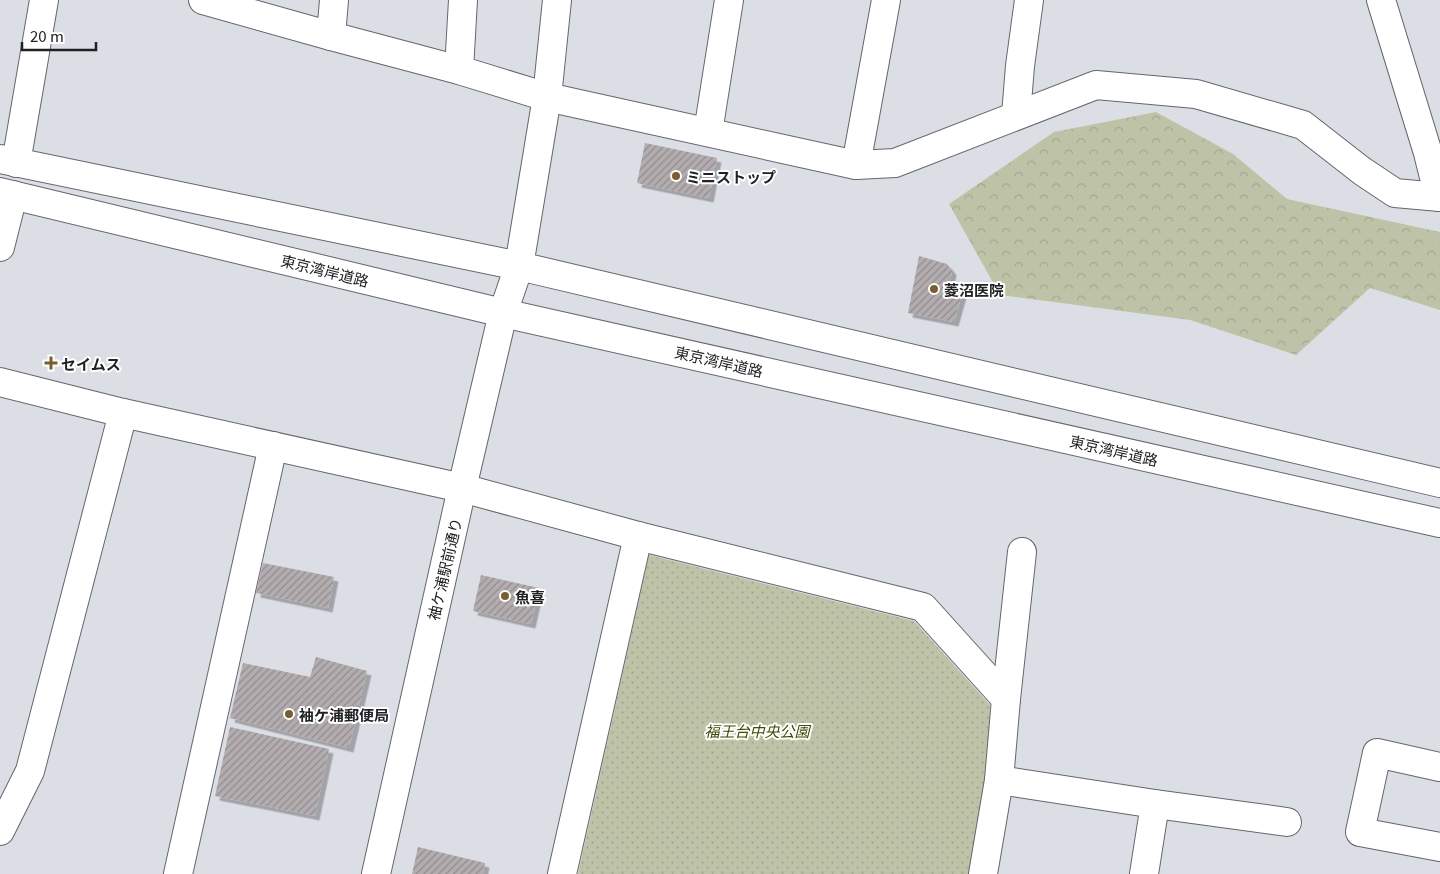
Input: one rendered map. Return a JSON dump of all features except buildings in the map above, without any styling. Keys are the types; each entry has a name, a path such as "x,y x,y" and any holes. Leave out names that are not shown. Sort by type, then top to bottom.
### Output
{"main road":[{"path":"44,0 8,161 519,266 1440,483"},
{"path":"203,0 460,70 548,97 856,165 895,163 1096,85 1196,94 1303,125 1362,171 1395,193 1439,197 1428,153 1382,0"},
{"path":"331,36 334,0"},
{"path":"460,70 463,0"},
{"name":"袖ケ浦駅前通り","path":"376,874 503,313 519,266 548,97 557,0"},
{"path":"708,132 729,0"},
{"path":"856,165 886,0"},
{"path":"1016,115 1020,66 1029,0"},
{"path":"0,247 6,193"},
{"name":"東京湾岸道路","path":"6,193 503,313 1440,524"},
{"path":"0,382 123,413 462,488 638,536 923,607 1006,699"},
{"path":"0,831 30,771 123,413"},
{"path":"178,874 272,446"},
{"path":"562,874 638,536"},
{"path":"983,874 999,780 1022,552"},
{"path":"1440,767 1377,753 1360,832 1440,847"},
{"path":"999,780 1287,822"},
{"path":"1144,874 1155,804"}],"green space":[{"path":"1156,112 1233,154 1287,199 1440,232 1440,310 1370,288 1296,355 1190,320 1000,295 949,204 1054,132"},
{"name":"福王台中央公園","path":"649,555 914,621 990,705 987,798 975,874 578,874"}],"place":[{"name":"ミニストップ","path":"676,176"},
{"name":"菱沼医院","path":"934,289"},
{"name":"セイムス","path":"51,363"},
{"name":"魚喜","path":"505,596"},
{"name":"袖ケ浦郵便局","path":"289,714"}]}
